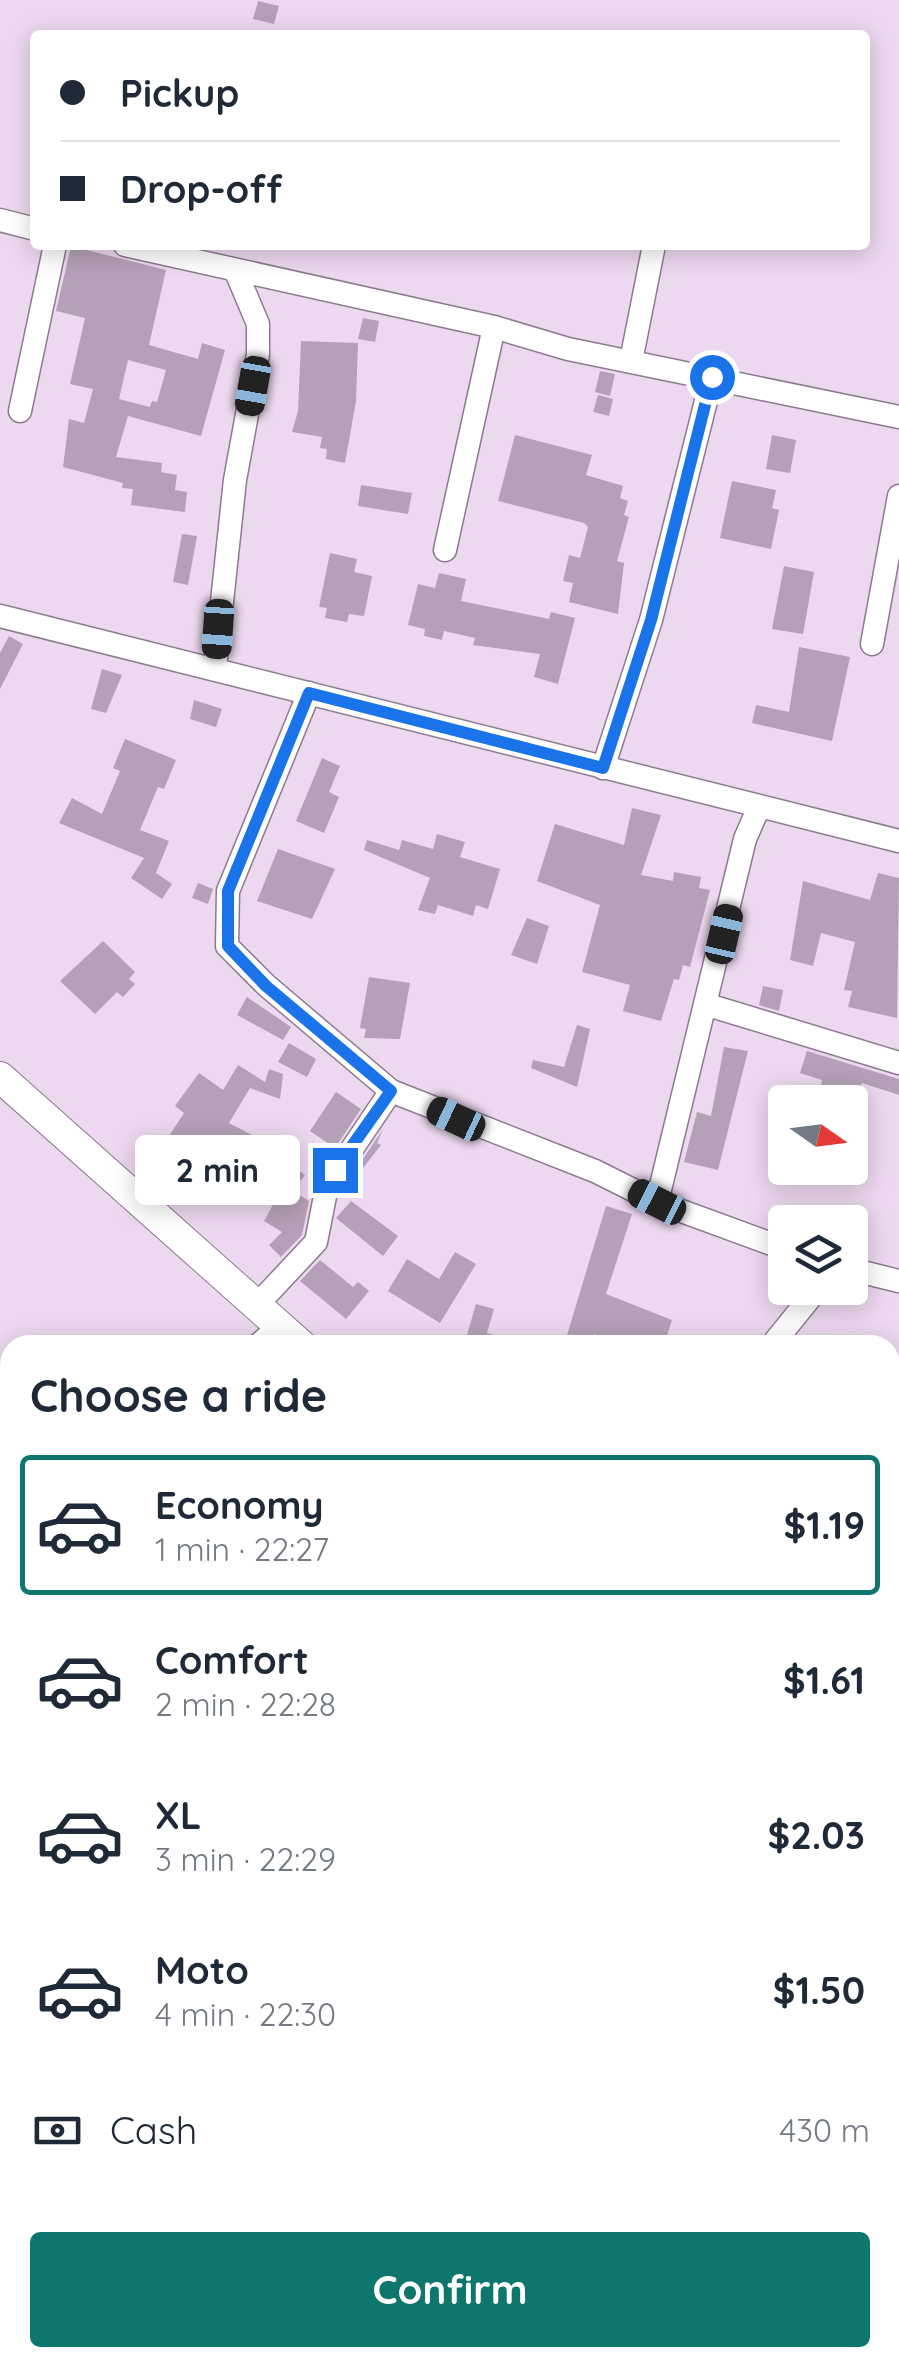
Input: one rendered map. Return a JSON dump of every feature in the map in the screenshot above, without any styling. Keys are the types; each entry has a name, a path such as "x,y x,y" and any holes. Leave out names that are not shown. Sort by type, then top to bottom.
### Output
{"street":[{"path":"0,220 30,228"},
{"path":"20,411 53,250"},
{"path":"145,250 631,361 899,417"},
{"path":"631,361 653,250"},
{"path":"215,667 230,517 258,354 258,324 236,272"},
{"path":"445,550 494,327"},
{"path":"603,768 651,620 712,377"},
{"path":"872,644 899,496"},
{"path":"0,616 899,841"},
{"path":"309,693 228,891 228,946 266,986 391,1091 595,1171 657,1202 768,1243"},
{"path":"657,1202 708,1005 745,839 759,807"},
{"path":"708,1005 899,1063"},
{"path":"0,1077 257,1305 277,1335"},
{"path":"257,1305 316,1242 335,1170 391,1091"},
{"path":"868,1274 899,1282"},
{"path":"780,1335 804,1305"}],"building":[{"path":"258,1 279,6 274,24 253,19"},
{"path":"70,250 87,250 166,270 149,345 198,359 202,343 225,350 201,436 128,416 116,457 162,463 161,472 177,475 175,490 187,492 185,512 131,505 133,489 122,488 123,483 63,467 69,419 84,423 93,389 70,384 85,318 56,311","holes":["128,360 166,370 157,402 152,401 150,407 119,399"]},
{"path":"363,318 379,321 375,342 358,339"},
{"path":"301,341 358,343 356,401 345,463 326,459 327,449 320,448 322,437 292,432 298,411"},
{"path":"600,371 615,374 610,396 595,392"},
{"path":"598,395 613,399 609,416 593,412"},
{"path":"515,435 592,455 586,475 623,486 620,498 628,501 624,515 629,517 617,561 624,563 618,614 569,602 573,583 563,581 569,555 580,558 588,527 584,523 498,501"},
{"path":"772,435 796,440 790,473 766,469"},
{"path":"732,481 776,490 772,508 779,510 771,549 720,538"},
{"path":"361,485 412,493 408,514 358,506"},
{"path":"182,534 197,536 188,585 173,582"},
{"path":"330,553 357,559 354,572 372,576 364,616 349,614 347,622 325,618 327,608 319,607"},
{"path":"784,566 814,572 803,634 772,629"},
{"path":"439,573 466,579 461,601 549,619 551,612 575,618 558,684 534,677 540,654 473,645 475,638 444,631 442,640 424,636 425,629 408,625 418,584 435,588"},
{"path":"9,636 23,644 0,689 0,653"},
{"path":"799,647 850,657 832,741 752,723 756,705 789,712"},
{"path":"102,669 122,675 106,713 91,709"},
{"path":"194,700 222,709 216,727 190,719"},
{"path":"125,739 176,760 164,789 158,787 140,830 169,841 156,873 172,884 162,899 131,878 144,858 59,823 72,798 102,814 120,771 113,768"},
{"path":"322,758 340,766 329,792 339,797 324,833 296,821"},
{"path":"632,808 661,815 641,875 673,881 674,872 701,877 699,888 710,890 690,967 683,965 679,980 674,979 661,1021 623,1011 630,985 582,972 600,905 537,881 555,824 624,845"},
{"path":"437,834 465,842 460,857 500,869 488,909 476,905 473,916 438,905 435,914 418,910 430,878 364,850 367,840 399,850 402,840 433,849"},
{"path":"278,849 335,869 312,919 257,901"},
{"path":"878,873 899,878 897,1018 848,1007 852,991 844,990 855,942 821,933 813,966 790,960 803,881 870,900"},
{"path":"198,883 213,889 208,904 192,898"},
{"path":"527,918 549,926 537,964 511,955"},
{"path":"103,941 135,972 129,979 135,984 123,997 117,992 95,1014 60,981"},
{"path":"369,977 410,983 400,1039 364,1038 366,1029 360,1028"},
{"path":"763,986 783,990 779,1011 759,1005"},
{"path":"247,997 291,1027 283,1040 237,1015"},
{"path":"577,1025 590,1029 577,1087 531,1068 533,1060 564,1067"},
{"path":"289,1043 316,1059 307,1077 278,1062"},
{"path":"724,1047 748,1051 718,1170 684,1162 697,1112 711,1116"},
{"path":"807,1051 899,1079 899,1095 862,1083 821,1085 822,1080 800,1073"},
{"path":"238,1065 265,1082 269,1069 283,1074 280,1099 250,1088 229,1123 254,1136 234,1179 209,1165 207,1169 165,1142 184,1113 175,1106 199,1073 223,1090"},
{"path":"336,1092 361,1109 335,1148 310,1131"},
{"path":"383,1129 377,1143 381,1145 363,1168 359,1165"},
{"path":"279,1155 305,1175 293,1191 309,1201 302,1235 281,1257 269,1245 282,1232 264,1221 275,1201 254,1190"},
{"path":"351,1201 398,1236 383,1256 336,1218"},
{"path":"606,1206 632,1214 606,1294 672,1320 667,1335 567,1335"},
{"path":"455,1252 476,1264 440,1323 388,1291 407,1259 439,1279"},
{"path":"320,1260 353,1287 358,1282 369,1291 346,1319 300,1281"},
{"path":"476,1304 494,1309 487,1333 494,1335 467,1335"}],"route":[{"path":"335,1170 391,1091 266,986 228,946 228,891 309,693 603,768 651,620 678,500 712,377"}]}
